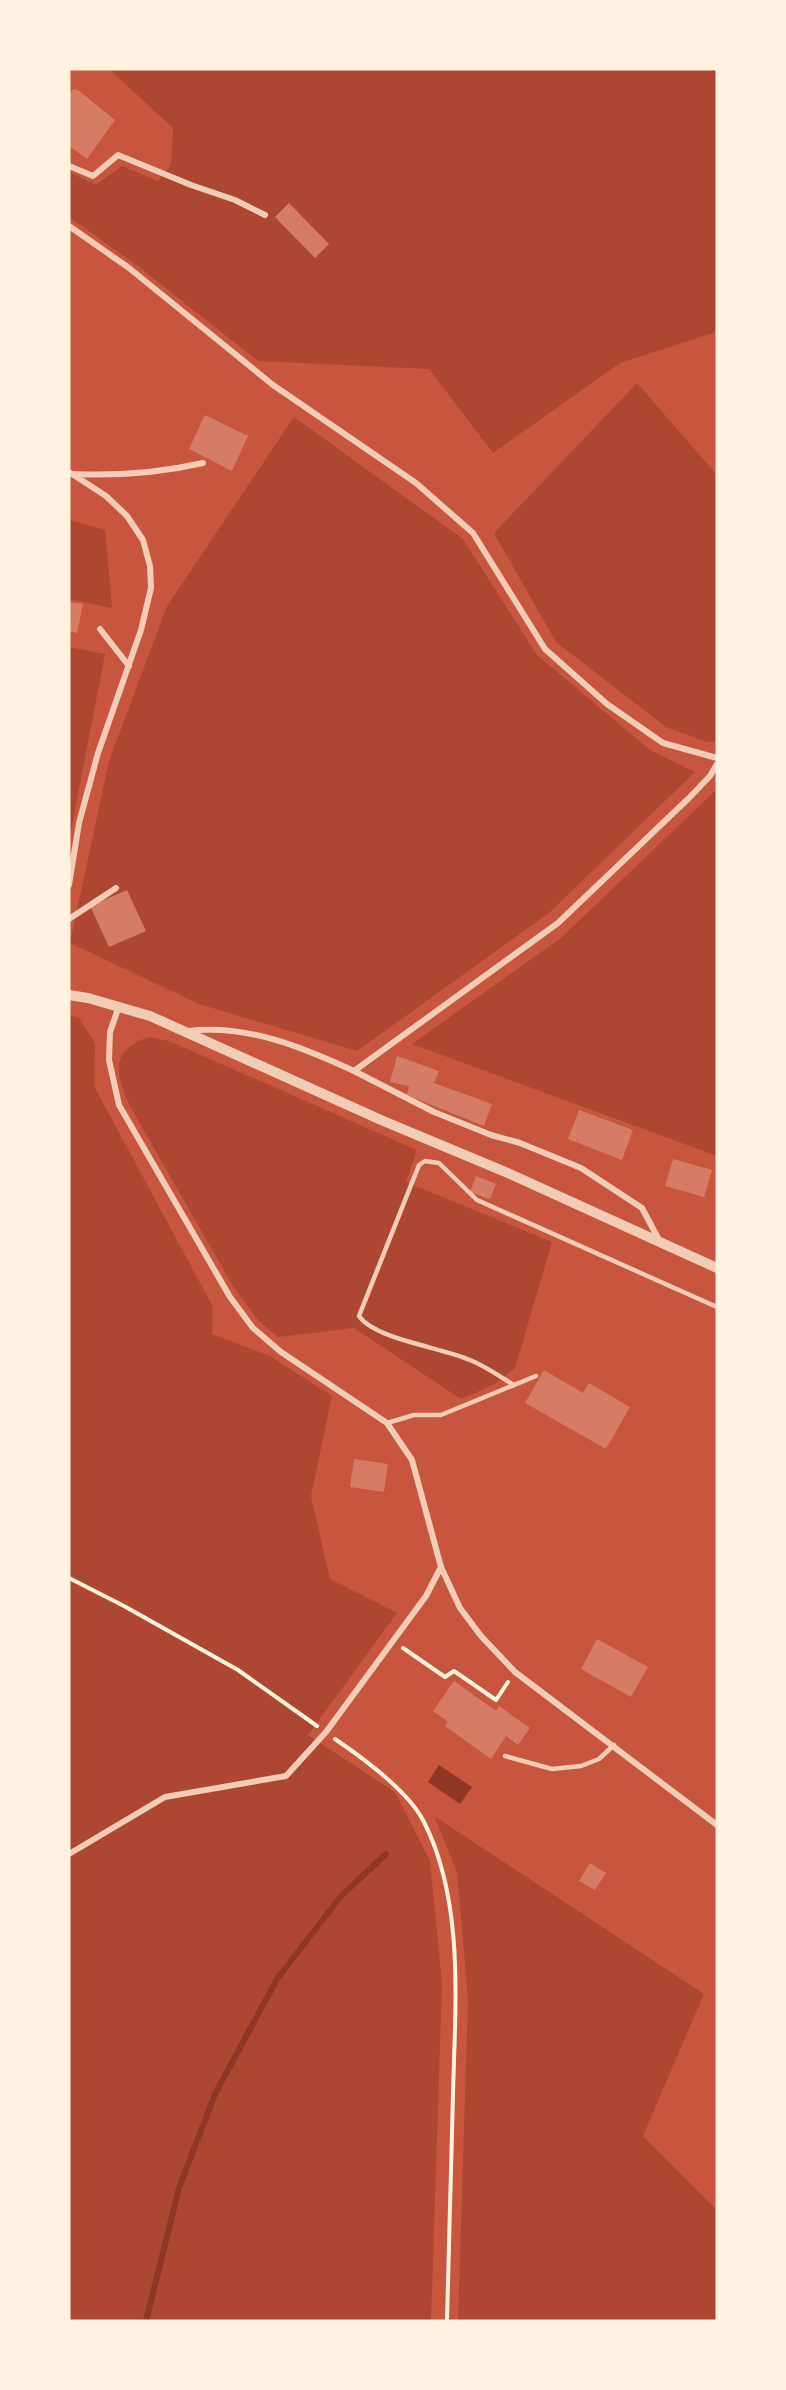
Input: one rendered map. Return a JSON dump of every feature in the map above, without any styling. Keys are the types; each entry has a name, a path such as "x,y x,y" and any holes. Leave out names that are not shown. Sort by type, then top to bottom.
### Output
{"street":[{"path":"69,166 93,176 118,155 235,200 266,215"},
{"path":"69,226 129,268 273,385 416,483 473,533 545,649 607,704 663,742 717,758"},
{"path":"71,473 109,475 159,471 203,463"},
{"path":"69,885 79,823 92,784 98,753 141,630 151,588 150,566 143,540 127,516 106,496 71,473"},
{"path":"100,629 129,666"},
{"path":"354,1071 558,923 689,798 710,776 717,764"},
{"path":"69,919 116,888"},
{"path":"69,995 119,1006 150,1016 717,1268"},
{"path":"119,1006 110,1032 109,1060 119,1105 230,1297 253,1328 281,1353 387,1422 412,1460 441,1567 460,1608 481,1636 515,1672 717,1825"},
{"path":"185,1032 222,1029 251,1033 314,1053 434,1112 581,1168 642,1208 660,1243"},
{"path":"69,1854 165,1797 286,1776 326,1732 426,1596 441,1567"}],"lane":[{"path":"514,1385 470,1360 384,1332 364,1323 359,1316 419,1166 425,1161 439,1163 477,1200 717,1307"},
{"path":"387,1422 414,1415 441,1415 536,1376"},
{"path":"505,1756 552,1769 581,1766 599,1759 614,1745"}],"path":[{"path":"69,1578 238,1670 370,1763 400,1792 423,1819 440,1857 456,1951 447,2321"},
{"path":"393,1641 445,1677 454,1671 496,1700 515,1672"}],"shaded area":[{"path":"109,69 717,69 717,326 713,333 620,363 493,453 429,369 258,361 139,267 69,217 69,172 96,185 122,166 158,181 171,165 173,128"},
{"path":"637,383 717,475 717,742 707,742 666,727 556,642 494,533"},
{"path":"294,417 463,539 537,655 650,750 695,772 549,913 357,1051 199,1004 70,943 109,761 167,606"},
{"path":"69,520 105,530 112,608 69,599"},
{"path":"69,647 105,654 69,841"},
{"path":"717,789 717,1156 412,1044 561,938"},
{"path":"69,1015 79,1018 95,1043 94,1086 213,1307 212,1334 270,1356 332,1396 311,1496 330,1579 397,1613 308,1735 395,1792 430,1861 442,1984 431,2321 69,2321"},
{"path":"149,1037 169,1041 417,1150 406,1182 552,1242 515,1368 495,1384 461,1399 354,1328 278,1337 258,1320 233,1286 130,1106 121,1084 119,1065 121,1057 127,1049"},
{"path":"439,1765 472,1787 460,1804 428,1782"},
{"path":"434,1816 704,1994 643,2136 717,2210 717,2321 458,2321 468,1999 457,1872"}],"building":[{"path":"73,89 78,90 115,120 87,159 69,146 69,95"},
{"path":"289,203 329,244 315,258 275,217"},
{"path":"205,415 248,436 232,471 189,449"},
{"path":"69,602 83,604 77,633 69,631"},
{"path":"127,890 146,931 109,947 90,906"},
{"path":"397,1056 439,1071 434,1083 492,1104 484,1126 407,1095 409,1086 390,1082"},
{"path":"579,1110 633,1130 622,1160 568,1139"},
{"path":"673,1159 712,1170 704,1197 665,1186"},
{"path":"476,1176 496,1184 490,1199 470,1192"},
{"path":"544,1370 583,1393 589,1383 630,1407 606,1449 525,1403"},
{"path":"354,1459 388,1464 384,1492 350,1487"},
{"path":"597,1639 648,1667 631,1697 581,1669"},
{"path":"454,1681 496,1711 499,1706 530,1728 518,1745 506,1736 491,1759 445,1726 448,1722 433,1711"},
{"path":"590,1863 606,1873 595,1890 579,1881"}],"waterway":[{"path":"146,2321 179,2188 215,2094 277,1979 341,1896 386,1854"}]}
